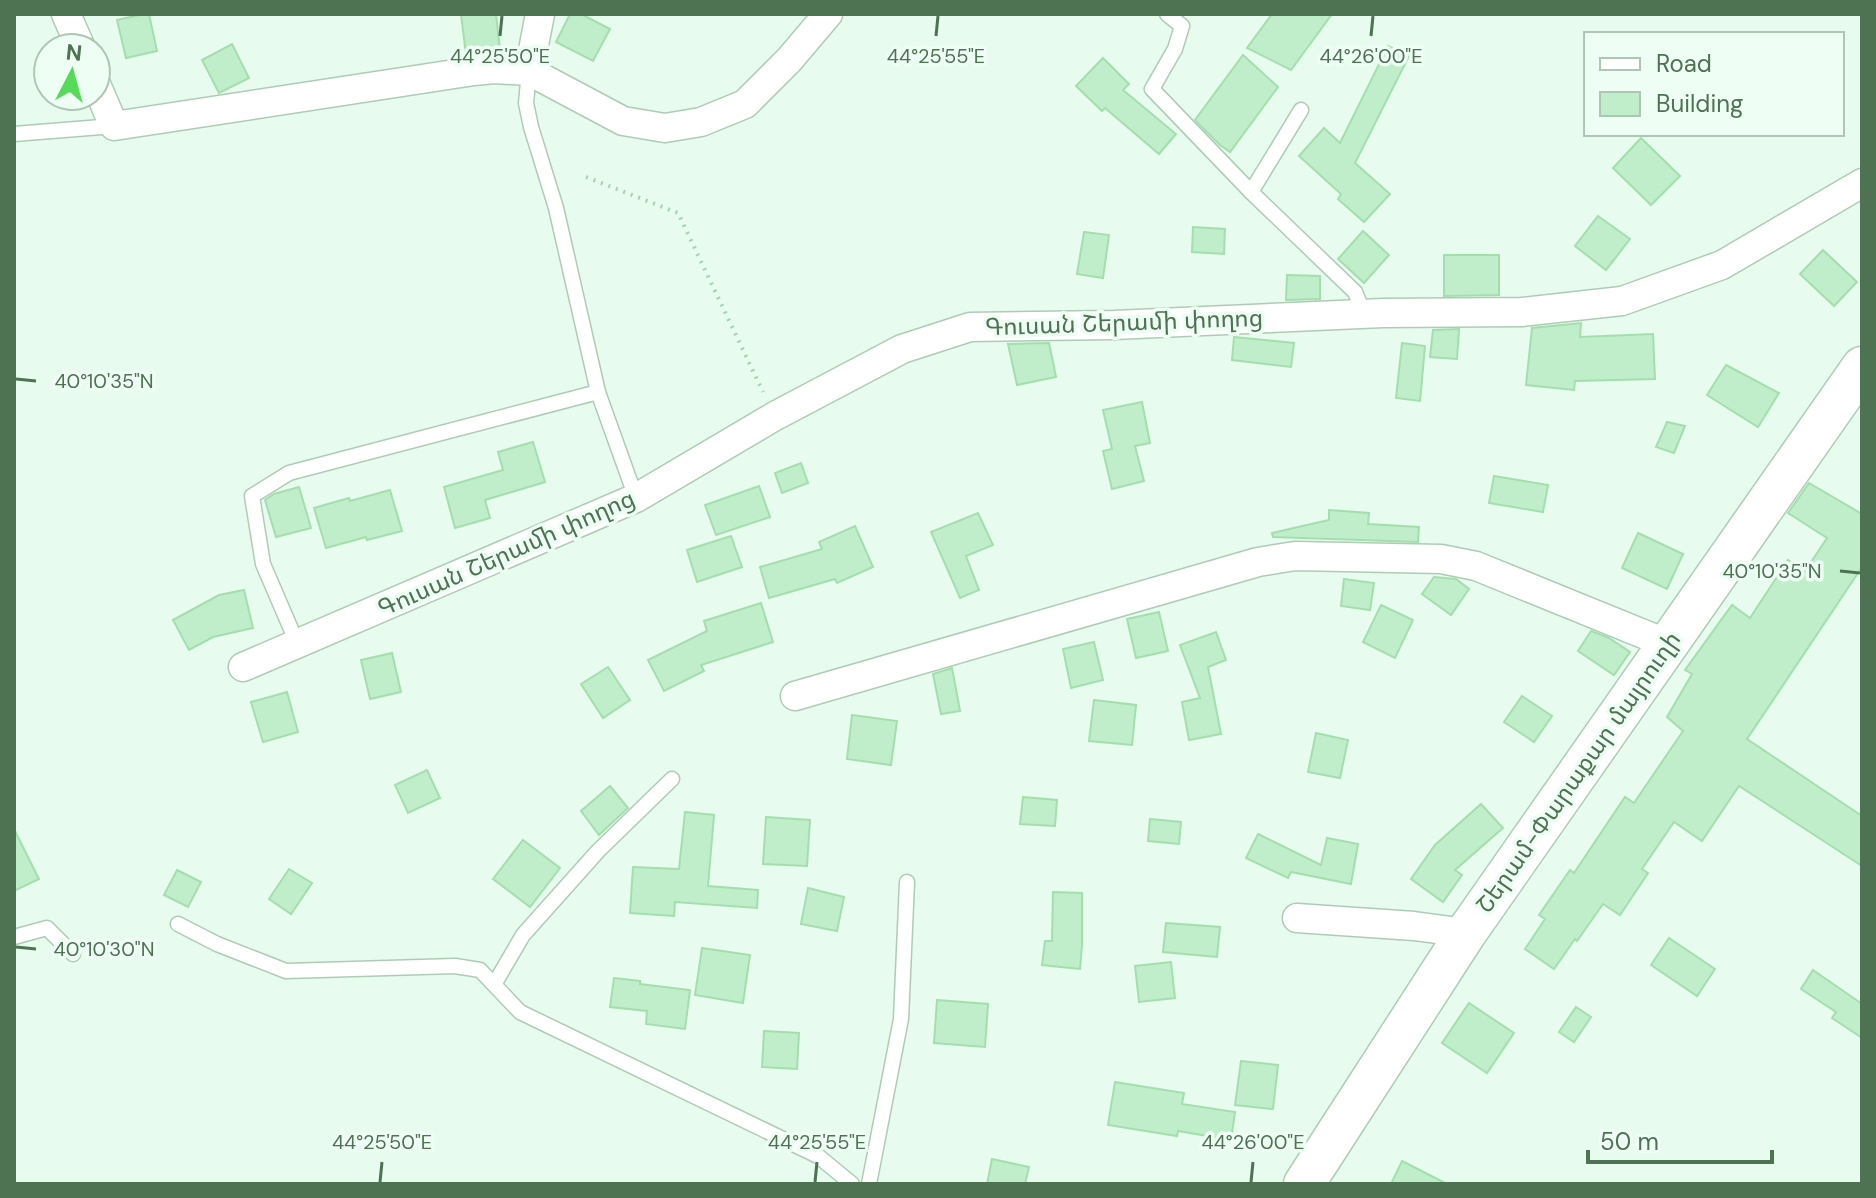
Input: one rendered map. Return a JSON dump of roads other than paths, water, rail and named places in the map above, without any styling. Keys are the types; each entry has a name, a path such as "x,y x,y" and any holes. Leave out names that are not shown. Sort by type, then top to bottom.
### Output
{"street":[{"path":"529,71 540,14"},
{"path":"108,112 114,126 494,69 529,71 623,121 665,128 701,122 745,104 789,60 828,14"},
{"name":"Գուսան Շերամի փողոց","path":"243,667 636,498 775,416 902,349 970,327 1522,312 1622,301 1722,265 1862,183"},
{"name":"Շերամ-Փարաքար մայրուղի","path":"1304,1184 1466,933 1860,374"},
{"path":"795,696 1258,562 1295,556 1441,559 1476,566 1668,644"},
{"path":"1297,918 1466,933"}],"lane":[{"path":"1167,14 1182,26 1175,49 1152,89 1251,192 1355,292 1364,314"},
{"path":"529,71 526,103 531,127 556,208 598,392 636,498"},
{"path":"1251,192 1301,110"},
{"path":"14,134 114,126"},
{"path":"297,643 263,564 252,496 289,473 598,392"},
{"path":"495,983 523,935 598,851 672,779"},
{"path":"869,1184 901,1019 907,882"},
{"path":"178,924 217,944 286,971 455,966 480,970 520,1012 818,1156 852,1184"},
{"path":"14,937 47,928 73,954"}]}
